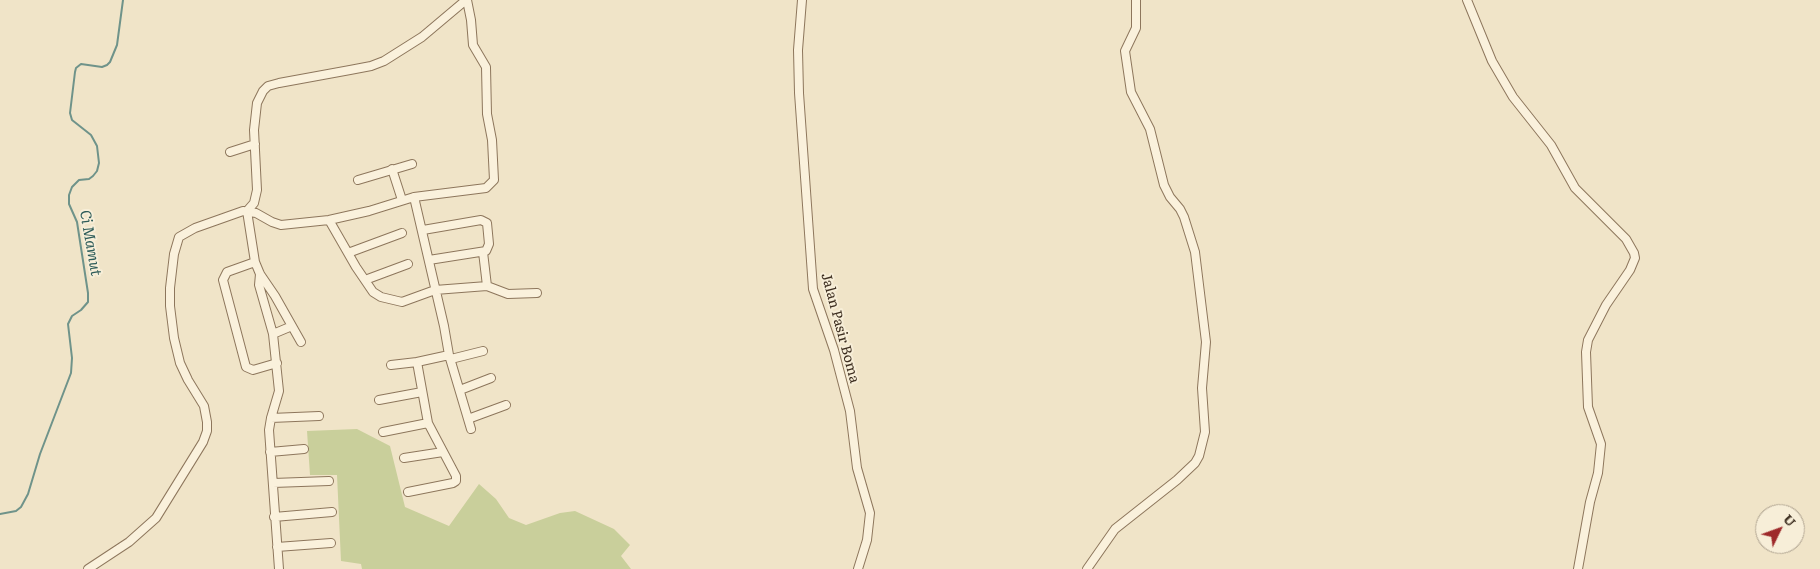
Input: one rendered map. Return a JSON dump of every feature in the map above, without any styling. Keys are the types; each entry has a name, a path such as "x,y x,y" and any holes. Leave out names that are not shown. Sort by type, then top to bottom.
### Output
{"street":[{"path":"88,569 129,542 156,518 203,442 207,431 204,406 180,363 174,338 170,306 174,254 179,237 190,230 222,217 247,211 260,214 272,222 281,225 329,220 369,211 414,197 486,188 494,180 492,140 487,114 486,67 473,45 471,20 466,0 422,37 378,64 268,86 257,103 254,130 257,190 254,203 247,211"},
{"name":"Jalan Pasir Boma","path":"802,0 798,50 799,84 812,278 817,301 834,350 850,411 858,468 870,513 867,540 858,569"},
{"path":"1087,569 1115,529 1177,480 1195,463 1199,456 1205,432 1202,388 1206,342 1196,252 1184,218 1164,186 1152,135 1131,92 1126,51 1127,45 1135,32 1136,0"},
{"path":"1467,0 1492,61 1513,97 1551,145 1575,188 1626,239 1635,258 1630,270 1592,330 1587,346 1588,407 1601,444 1598,473 1590,502 1578,569"},
{"path":"230,152 255,144"},
{"path":"358,180 412,164"},
{"path":"392,169 402,200"},
{"path":"414,197 423,230 450,357 471,429"},
{"path":"247,211 255,262 260,274 301,342"},
{"path":"329,220 365,280 377,295 400,302 435,290 487,286 508,294 537,293"},
{"path":"423,230 481,220 487,223 488,249 483,252 429,260"},
{"path":"348,253 402,233"},
{"path":"483,252 487,286"},
{"path":"255,262 227,272 223,280 246,367 253,370 276,363"},
{"path":"365,280 408,264"},
{"path":"260,274 259,284 273,334 279,391 270,418 269,430 279,569"},
{"path":"273,334 292,326"},
{"path":"391,365 483,351"},
{"path":"408,492 454,483 456,479 428,423 417,362"},
{"path":"460,390 491,378"},
{"path":"379,400 422,392"},
{"path":"468,419 506,405"},
{"path":"270,418 320,416"},
{"path":"383,432 428,423"},
{"path":"270,452 304,449"},
{"path":"404,458 443,452"},
{"path":"273,483 329,481"},
{"path":"274,517 332,512"},
{"path":"277,547 331,543"}],"green space":[{"path":"357,429 390,446 405,507 449,526 479,484 496,499 509,518 526,525 560,513 575,511 614,529 630,545 621,556 631,569 362,569 361,564 341,561 337,475 310,475 307,431"}],"waterway":[{"name":"Ci Mamut","path":"0,514 16,511 21,507 28,494 40,454 71,373 72,358 68,324 72,316 88,302 77,222 69,204 69,195 72,187 79,180 89,179 93,176 97,171 99,163 97,146 91,135 72,120 70,113 76,68 81,64 102,67 110,62 117,45 123,0"}]}
